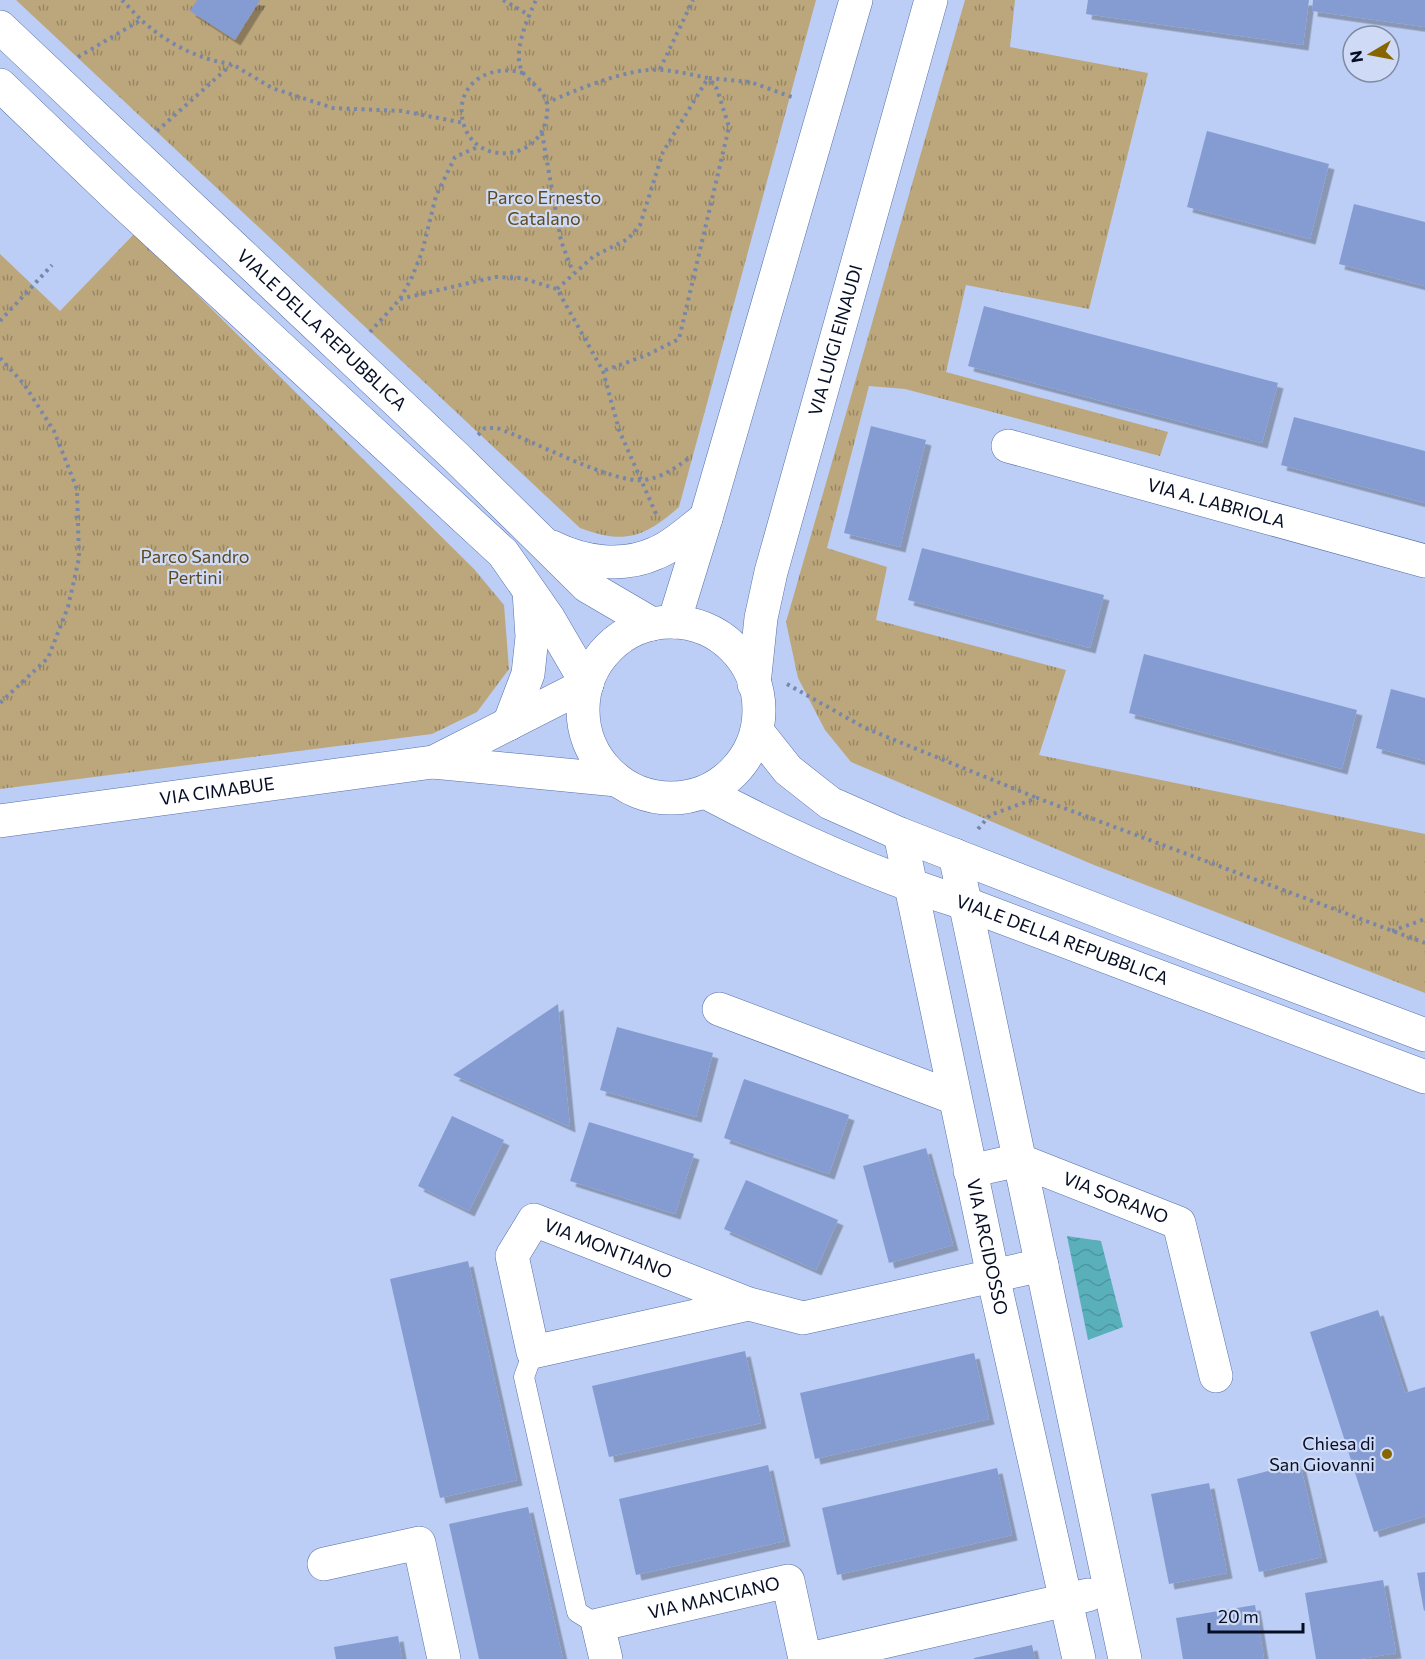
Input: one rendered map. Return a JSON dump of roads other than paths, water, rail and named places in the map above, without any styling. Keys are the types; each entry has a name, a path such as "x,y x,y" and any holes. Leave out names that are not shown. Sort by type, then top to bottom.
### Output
{"street":[{"path":"663,623 706,518 856,0"},
{"name":"VIA LUIGI EINAUDI","path":"754,684 761,618 771,572 931,0"},
{"name":"VIALE DELLA REPUBBLICA","path":"0,27 456,457 587,586 663,623"},
{"path":"0,85 124,204 503,553 529,589 587,684"},
{"name":"VIA A. LABRIOLA","path":"1008,446 1425,561"},
{"path":"538,540 574,558 615,562 656,553 706,518"},
{"path":"508,724 528,674 532,637 529,589"},
{"name":"VIALE DELLA REPUBBLICA","path":"663,623 693,625 714,633 733,647 754,684 759,714 757,731 749,752 735,771 705,792 686,797 667,798 649,795 618,780 600,762 591,746 584,725 587,684 595,667 608,649 626,635 663,623"},
{"name":"VIA CIMABUE","path":"433,762 587,684"},
{"path":"757,731 788,770 830,803 900,834 964,844 1425,1035"},
{"name":"VIA CIMABUE","path":"0,821 433,762 618,780"},
{"name":"VIALE DELLA REPUBBLICA","path":"705,792 766,824 909,886 964,903 1425,1077"},
{"name":"VIA ARCIDOSSO","path":"900,834 970,1170 1079,1659"},
{"path":"964,844 964,903 1125,1659"},
{"path":"719,1009 955,1098"},
{"path":"970,1170 1019,1160"},
{"name":"VIA SORANO","path":"1019,1160 1179,1223 1216,1376"},
{"name":"VIA MONTIANO","path":"749,1304 533,1352 512,1256 534,1220 749,1304 803,1318 1042,1265"},
{"path":"324,1564 419,1543 444,1659"},
{"name":"VIA MANCIANO","path":"598,1624 788,1581 807,1659 1110,1590"},
{"path":"598,1624 606,1659"}],"lane":[{"path":"533,1352 524,1377 577,1612 598,1624"}],"water":[{"path":"1067,1236 1101,1241 1123,1327 1088,1340"}],"place":[{"name":"Chiesa di San Giovanni","path":"1387,1454"}],"park label":[{"name":"Parco Ernesto Catalano","path":"544,208"},
{"name":"Parco Sandro Pertini","path":"195,567"}]}
